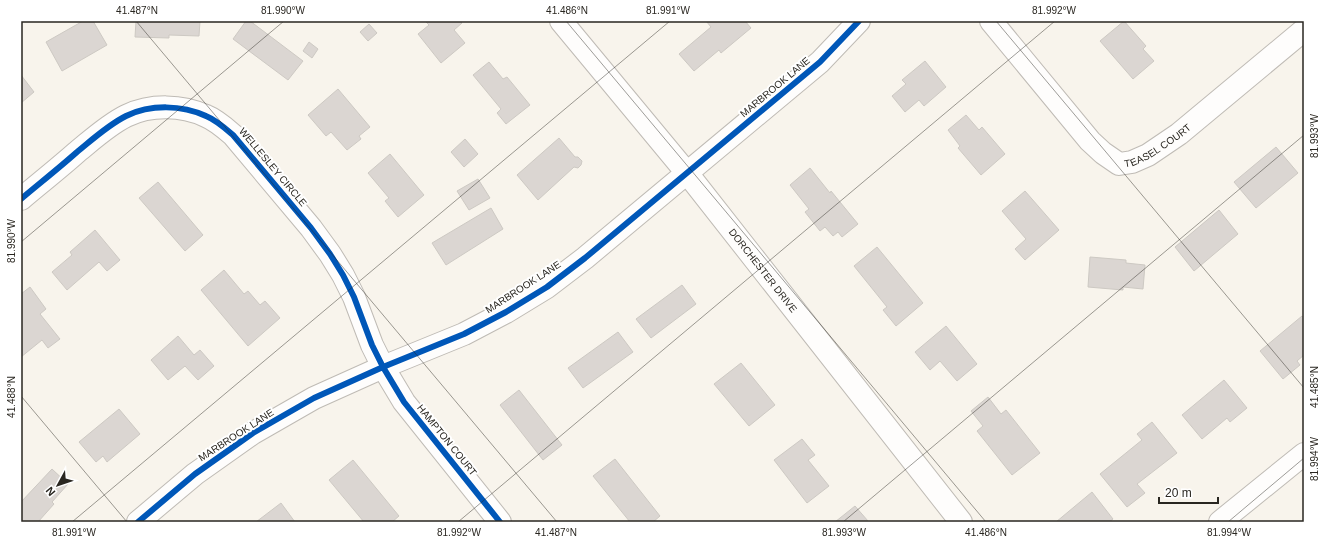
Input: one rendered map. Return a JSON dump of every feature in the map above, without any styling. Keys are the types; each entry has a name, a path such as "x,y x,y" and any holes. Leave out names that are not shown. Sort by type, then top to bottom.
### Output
{"street":[{"name":"DORCHESTER DRIVE","path":"561,21 687,173 961,522"},
{"name":"MARBROOK LANE","path":"138,522 194,474 253,433 314,398 383,367 464,334 506,312 547,287 585,258 820,62 859,21"},
{"name":"TEASEL COURT","path":"991,21 1090,141 1119,164 1132,162 1148,155 1179,134 1304,30"},
{"name":"WELLESLEY CIRCLE","path":"21,199 105,129 126,116 142,110 158,107 183,109 206,116 221,124 233,135 311,228 330,254 354,298 372,345 383,367"},
{"name":"HAMPTON COURT","path":"383,367 404,402 500,522"},
{"path":"1220,522 1304,454"}],"building":[{"path":"83,21 93,21 107,45 62,71 46,42"},
{"path":"136,21 200,21 199,36 169,35 169,38 135,37"},
{"path":"246,21 250,21 303,61 288,80 233,39"},
{"path":"425,21 460,21 462,23 454,30 465,43 441,63 418,34 429,25"},
{"path":"706,21 745,21 751,28 721,53 719,50 694,71 679,54 711,27"},
{"path":"1124,21 1146,46 1143,49 1154,61 1133,79 1100,41"},
{"path":"369,24 377,33 368,41 360,32"},
{"path":"309,42 318,49 312,58 303,51"},
{"path":"925,61 946,87 924,106 919,100 905,112 892,96 906,84 902,80"},
{"path":"489,62 503,79 507,77 530,105 506,124 497,113 501,109 473,75"},
{"path":"21,75 34,92 21,103"},
{"path":"338,89 370,127 359,136 361,139 347,150 331,132 326,136 308,115"},
{"path":"966,115 979,130 982,127 1005,154 981,175 958,148 960,146 948,130"},
{"path":"559,138 575,157 578,157 582,161 581,165 578,168 574,167 538,200 517,175"},
{"path":"465,139 478,154 464,167 451,152"},
{"path":"1276,147 1298,173 1256,208 1234,182"},
{"path":"390,154 424,195 398,217 385,201 389,198 368,173"},
{"path":"810,168 858,224 842,237 838,232 833,236 825,227 820,231 805,212 809,209 790,185"},
{"path":"478,179 490,198 469,210 457,191"},
{"path":"158,182 203,235 185,251 139,198"},
{"path":"1025,191 1059,230 1025,260 1015,249 1026,239 1002,211"},
{"path":"491,208 503,229 446,265 432,243"},
{"path":"1219,210 1238,234 1194,271 1175,247"},
{"path":"95,230 120,260 107,271 99,262 67,290 52,272 72,255 70,252"},
{"path":"877,247 923,303 896,326 883,310 887,307 854,266"},
{"path":"1090,257 1126,260 1126,263 1145,265 1143,289 1123,287 1123,290 1088,287"},
{"path":"224,270 244,294 248,291 260,305 265,301 280,318 248,346 201,290"},
{"path":"682,285 696,304 651,338 636,319"},
{"path":"30,287 46,309 40,314 60,339 48,348 42,340 21,357 21,294"},
{"path":"1302,316 1304,318 1304,355 1297,361 1300,365 1283,379 1260,351"},
{"path":"946,326 977,364 957,381 940,361 930,370 915,352"},
{"path":"618,332 633,352 583,388 568,368"},
{"path":"178,336 194,355 200,350 214,366 198,380 185,366 168,380 151,360"},
{"path":"741,363 775,405 749,426 714,384"},
{"path":"1224,380 1247,408 1230,422 1227,418 1202,439 1182,415"},
{"path":"519,390 562,445 543,460 500,405"},
{"path":"988,397 1001,414 1006,410 1040,453 1012,475 977,431 983,426 971,411"},
{"path":"119,409 140,434 107,462 103,456 96,462 79,442"},
{"path":"1152,422 1177,453 1137,484 1145,493 1127,507 1100,474 1142,440 1137,434"},
{"path":"802,439 815,455 808,460 829,486 807,503 774,460"},
{"path":"615,459 660,516 653,522 630,522 593,476"},
{"path":"353,460 399,516 392,522 364,522 329,480"},
{"path":"52,469 68,484 52,502 54,504 38,522 21,522 21,502"},
{"path":"1092,492 1113,519 1109,522 1056,522"},
{"path":"281,503 295,522 256,522"},
{"path":"855,506 868,521 835,522"}],"cycle path":[{"path":"138,522 195,474 253,433 314,398 383,367 464,334 506,312 547,287 585,258 820,62 859,21"},
{"path":"21,199 101,132 119,120 136,112 146,109 166,107 177,108 197,112 217,122 233,135 311,228 330,254 354,297 372,345 404,402 500,522"}]}
